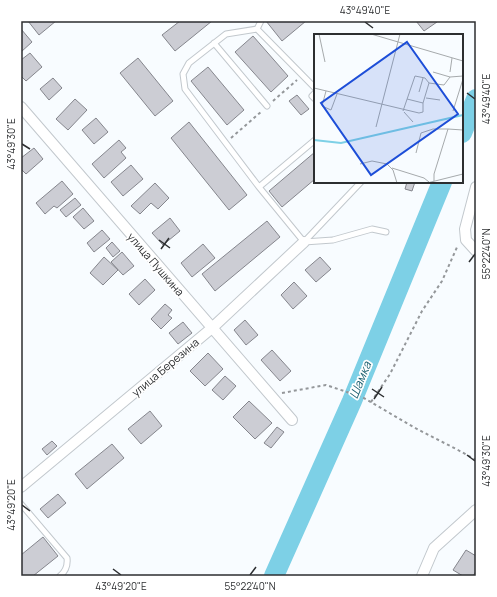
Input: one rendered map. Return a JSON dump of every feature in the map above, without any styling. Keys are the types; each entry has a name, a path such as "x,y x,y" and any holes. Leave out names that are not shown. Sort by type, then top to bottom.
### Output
{"street":[{"name":"улица Пушкина","path":"21,107 292,420"},
{"path":"476,187 465,229 466,240 476,250"},
{"name":"улица Березина","path":"21,487 212,328 304,242"},
{"path":"422,576 434,548 476,510"}],"lane":[{"path":"257,29 261,21"},
{"path":"257,29 226,34 189,63 183,74 185,89 259,187 304,242"},
{"path":"257,29 314,87"},
{"path":"214,43 267,106"},
{"path":"259,187 314,141"},
{"path":"304,242 360,183"},
{"path":"304,242 333,240 372,229 386,232"},
{"path":"21,504 67,558 68,565 60,576"}],"path":[{"path":"371,402 390,374 422,310 442,281 465,229"},
{"path":"271,396 326,385 346,391 362,397 417,429 476,460"}],"building":[{"path":"28,21 56,21 39,35"},
{"path":"180,21 212,21 175,51 162,35"},
{"path":"266,21 306,21 282,41"},
{"path":"416,21 436,21 437,22 424,31"},
{"path":"21,29 32,42 21,52"},
{"path":"253,36 288,76 271,92 235,52"},
{"path":"30,53 42,67 26,81 21,76 21,60"},
{"path":"138,58 173,101 155,116 120,73"},
{"path":"208,67 244,110 227,125 191,81"},
{"path":"53,78 62,88 49,100 40,89"},
{"path":"297,95 309,109 301,115 289,101"},
{"path":"75,99 87,110 68,130 56,119"},
{"path":"96,118 108,132 94,144 82,130"},
{"path":"189,122 247,195 229,210 171,138"},
{"path":"119,140 126,148 121,152 126,158 104,178 92,164"},
{"path":"34,148 43,159 26,174 21,169 21,158"},
{"path":"314,153 314,180 282,207 269,191"},
{"path":"131,165 143,179 123,196 111,182"},
{"path":"62,181 73,194 57,208 54,206 45,214 36,203"},
{"path":"155,183 169,198 158,209 151,203 140,214 131,206"},
{"path":"407,183 415,183 412,191 405,189"},
{"path":"75,198 81,205 66,217 60,210"},
{"path":"83,208 94,221 84,229 73,217"},
{"path":"170,218 180,231 163,245 152,233"},
{"path":"267,221 280,237 215,291 202,274"},
{"path":"102,230 110,239 94,252 87,243"},
{"path":"112,242 120,251 113,257 106,248"},
{"path":"203,244 215,258 192,277 181,263"},
{"path":"122,252 134,266 123,275 111,262"},
{"path":"104,257 118,270 103,285 90,273"},
{"path":"320,257 331,269 316,282 305,270"},
{"path":"145,279 155,290 139,305 129,294"},
{"path":"294,282 307,296 293,309 281,295"},
{"path":"165,304 172,310 168,315 172,318 161,329 151,319"},
{"path":"245,320 258,335 246,345 234,330"},
{"path":"183,322 192,333 178,344 169,333"},
{"path":"272,350 291,371 280,381 261,360"},
{"path":"208,353 223,369 205,386 190,371"},
{"path":"225,376 236,386 223,400 212,390"},
{"path":"249,401 272,423 255,439 233,417"},
{"path":"150,411 162,426 141,444 128,429"},
{"path":"277,427 284,432 271,448 264,443"},
{"path":"52,441 57,446 47,455 42,449"},
{"path":"112,444 124,458 87,489 75,474"},
{"path":"58,494 66,503 48,518 40,509"},
{"path":"43,537 58,556 33,576 21,576 21,555"},
{"path":"466,550 476,556 476,571 473,576 463,576 453,570"}],"waterway":[{"name":"Шамка","path":"463,131 476,99"},
{"name":"Шамка","path":"274,576 352,401 442,183"}]}
